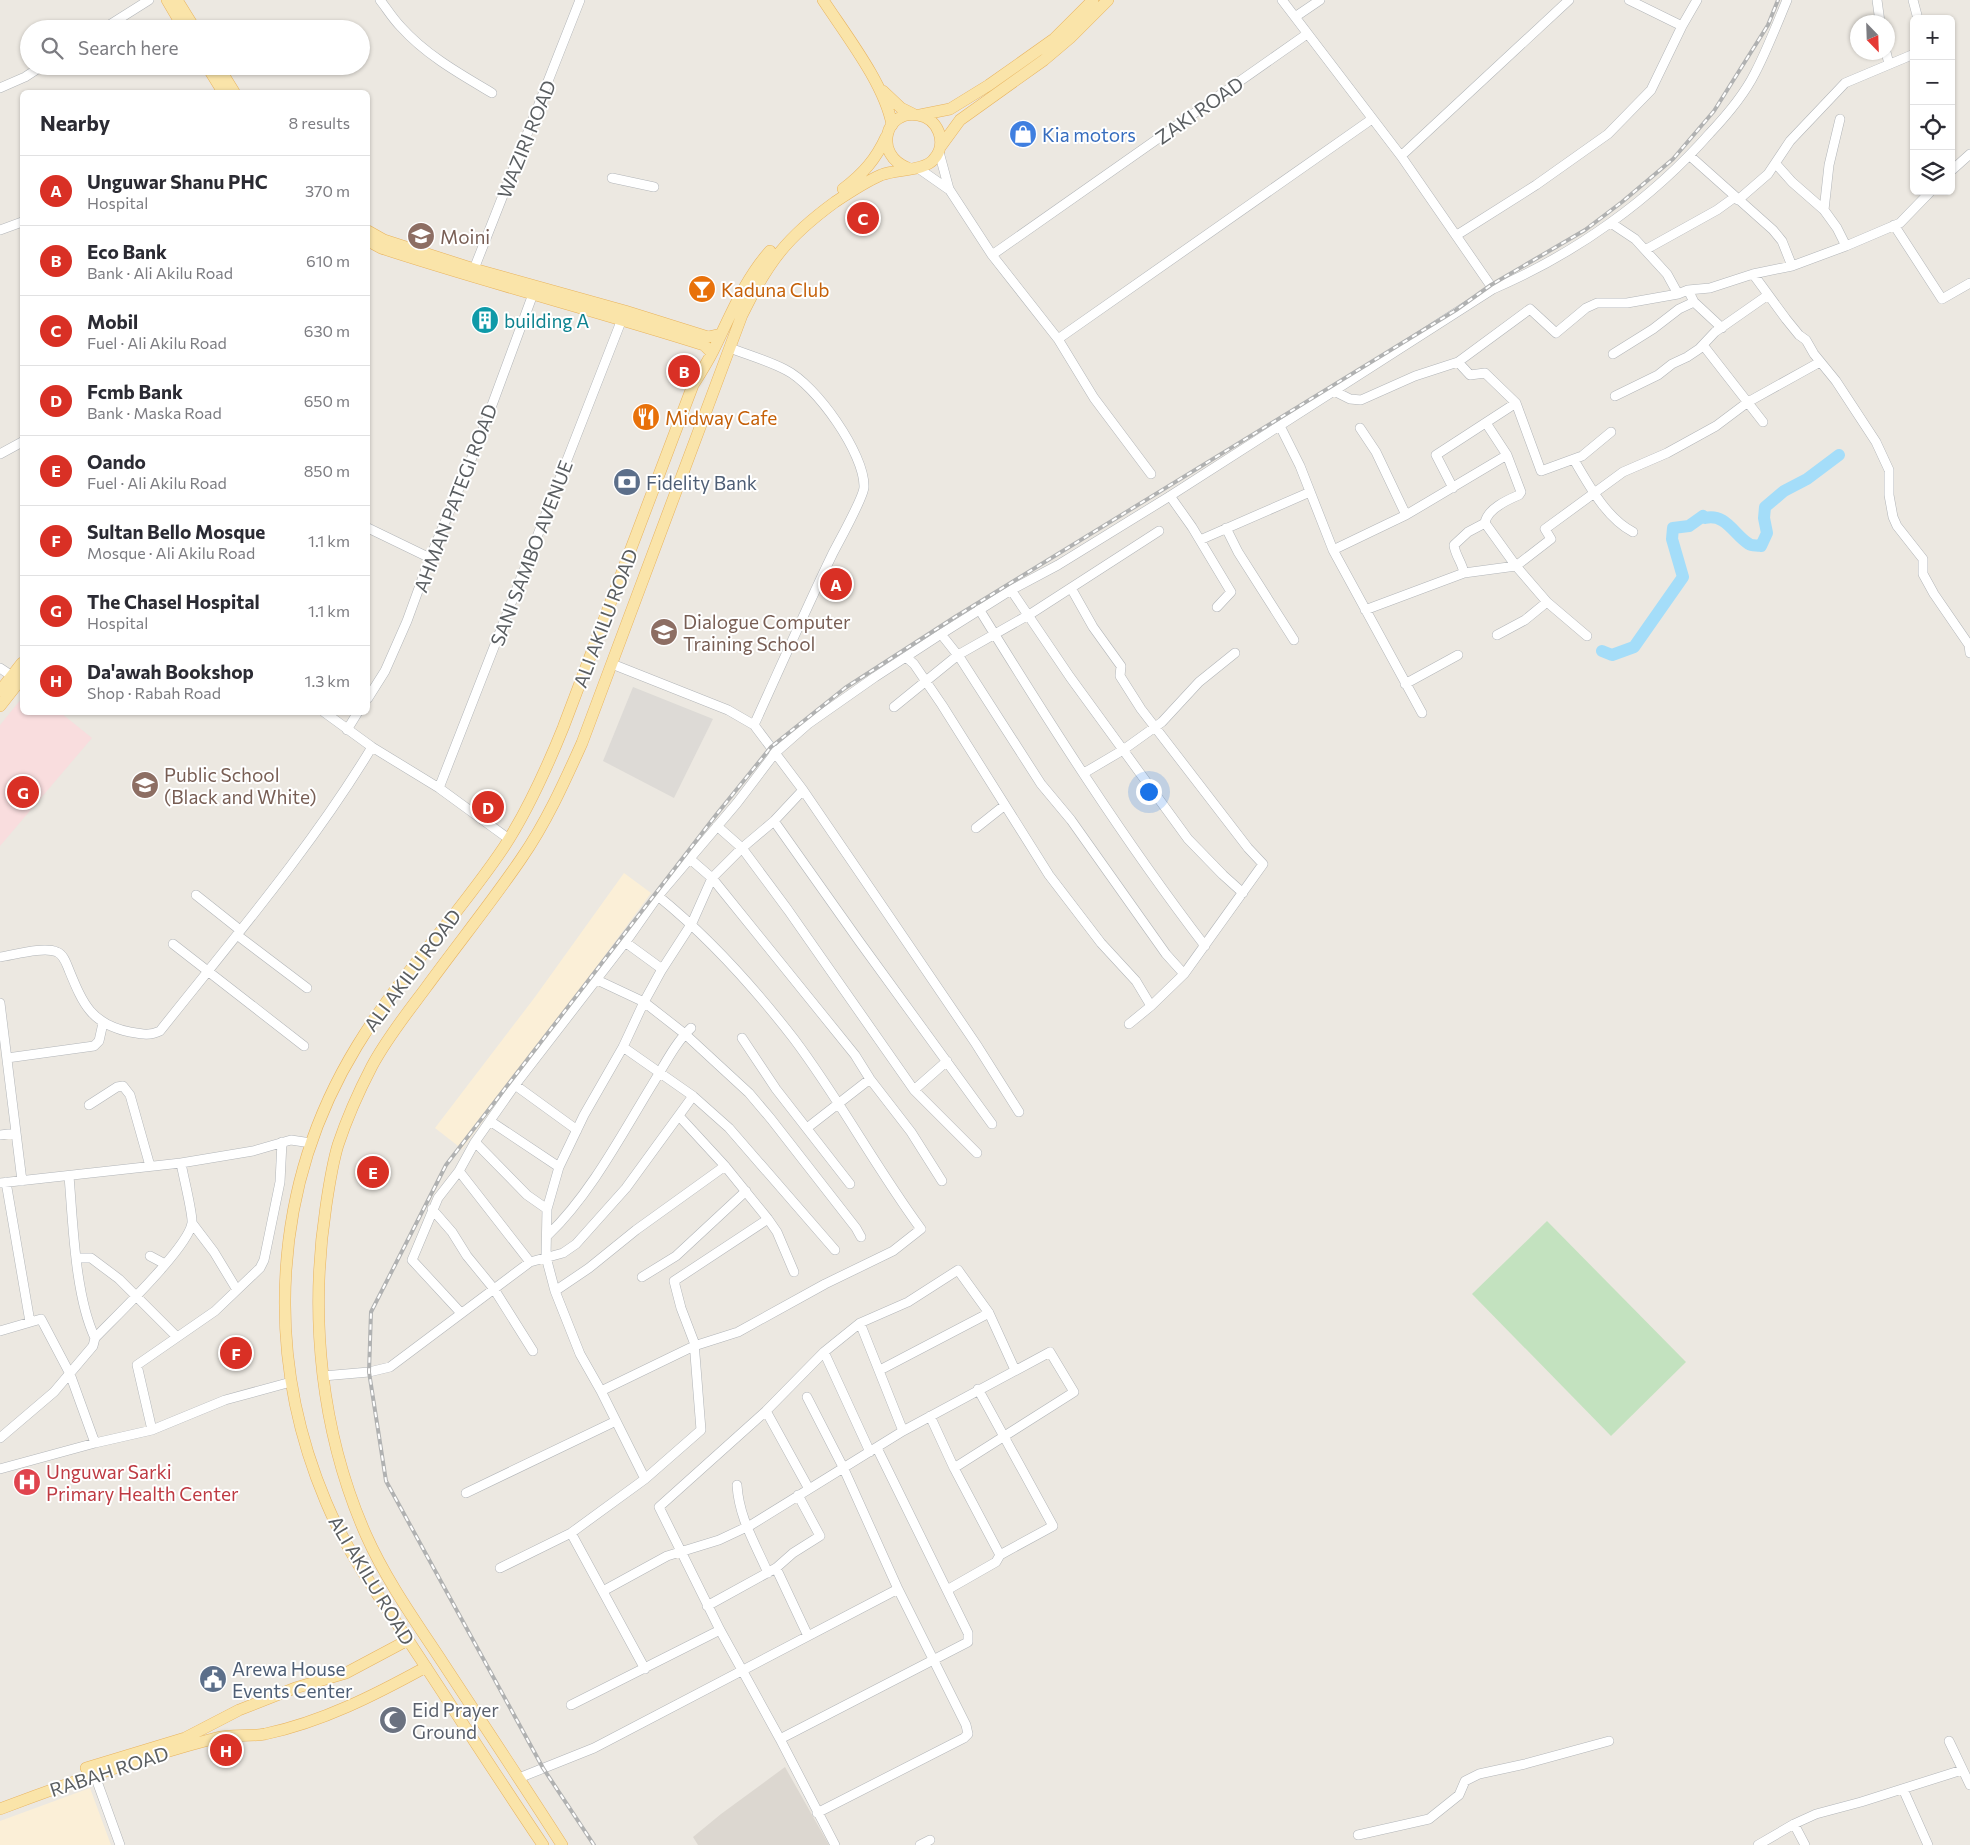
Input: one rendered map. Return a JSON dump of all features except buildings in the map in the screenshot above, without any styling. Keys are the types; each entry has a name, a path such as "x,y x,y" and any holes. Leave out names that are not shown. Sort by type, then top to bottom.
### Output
{"main road":[{"path":"167,0 179,20"},
{"path":"177,0 189,20"},
{"path":"823,0 877,84 890,112 889,152 893,160 900,165 913,168 930,163 960,120 1044,60 1070,38 1108,0"},
{"path":"890,130 898,120 950,108 989,85 1054,38 1093,0"},
{"path":"213,75 222,90"},
{"path":"224,75 233,90"},
{"path":"877,84 901,108 934,123 941,138 940,149"},
{"name":"ALI AKILU ROAD","path":"543,1845 354,1557 326,1503 306,1446 291,1382 284,1313 286,1260 295,1204 311,1143 331,1093 362,1038 378,1014 478,884 509,839 542,781 693,385 712,353 735,304 767,255 803,218 866,169 874,159 890,130"},
{"name":"ALI AKILU ROAD","path":"562,1845 407,1608 367,1538 342,1471 322,1376 319,1300 321,1241 335,1157 353,1105 373,1064 396,1028 541,829 582,743 742,315 769,265 802,227 839,200 869,180 913,168"},
{"path":"370,232 384,240 473,274 704,345 712,353"},
{"path":"370,242 381,248 473,274 625,311 708,337 721,334"},
{"path":"370,251 381,248"},
{"path":"0,690 17,677"},
{"path":"0,706 17,677"},
{"name":"RABAH ROAD","path":"0,1800 112,1760 186,1738 239,1710 295,1688 346,1673 408,1640"},
{"name":"RABAH ROAD","path":"0,1809 94,1773 219,1737 266,1734 319,1719 368,1697 426,1667"}],"street":[{"path":"117,20 149,0"},
{"path":"380,0 402,28 430,52 459,74 492,93"},
{"name":"WAZIRI ROAD","path":"473,274 580,0"},
{"path":"1282,0 1401,156 1494,289"},
{"path":"1295,17 1320,0"},
{"path":"1401,156 1569,0"},
{"path":"1629,0 1682,25"},
{"path":"1638,0 1682,25"},
{"path":"1457,234 1536,185 1608,134 1651,90 1682,25 1697,0"},
{"path":"461,1313 412,1260 438,1198 459,1171 475,1142 515,1084 595,979 626,942 658,896 775,753 808,724 979,610 1011,590 1058,565 1170,496 1494,289 1551,260 1611,223 1690,156 1731,110 1755,74 1787,0"},
{"path":"1877,0 1879,15"},
{"path":"1913,0 1917,15"},
{"name":"ZAKI ROAD","path":"992,255 1308,34"},
{"path":"1645,250 1717,210 1768,174 1790,142 1845,83 1910,56"},
{"path":"1888,60 1889,64"},
{"path":"0,88 28,75"},
{"path":"1058,339 1372,119"},
{"path":"1824,210 1829,165 1840,119"},
{"path":"940,149 949,189 992,255 1058,339 1094,398 1151,474"},
{"path":"1955,167 1970,154"},
{"path":"1690,156 1773,230 1782,241 1792,266"},
{"path":"1776,164 1792,182 1824,210 1837,228 1846,246"},
{"path":"913,168 949,189"},
{"path":"612,178 654,187"},
{"path":"1334,391 1350,399 1361,400 1415,376 1458,362 1530,309 1548,328 1556,333 1586,308 1597,303 1627,304 1678,294 1688,290 1710,288 1754,274 1792,266 1900,223 1927,195"},
{"path":"0,230 20,223"},
{"path":"1611,223 1632,236 1667,274 1678,294"},
{"path":"1894,225 1942,299 1970,283"},
{"path":"1754,274 1836,381 1876,442 1889,470 1889,495 1893,517 1897,526 1923,559 1923,574 1934,594 1969,645 1970,653"},
{"path":"1688,290 1694,302 1722,328"},
{"name":"AHMAN PATEGI ROAD","path":"370,695 385,672 407,621 430,558 478,443 533,294"},
{"path":"1615,396 1658,375 1672,364 1687,357 1768,294"},
{"path":"1612,354 1653,329 1679,309 1694,302"},
{"name":"SANI SAMBO AVENUE","path":"439,788 622,319"},
{"path":"1703,345 1763,422"},
{"path":"730,348 787,370 820,399 851,444 864,476 865,490 832,555 754,725"},
{"path":"1458,362 1470,375 1484,373 1516,403 1541,471 1582,456 1611,432"},
{"path":"1365,610 1464,572 1516,566 1551,538 1545,530 1623,472 1667,453 1716,426 1748,402 1820,362"},
{"path":"1453,488 1436,455 1516,403"},
{"path":"1486,423 1506,455 1521,492 1495,509 1486,517 1485,523 1516,566 1547,602 1586,636"},
{"path":"1280,426 1300,466 1333,550 1422,713"},
{"path":"1360,428 1376,452 1406,515"},
{"path":"0,454 20,443"},
{"path":"1333,550 1406,515 1506,455"},
{"path":"1574,460 1594,493 1616,520 1633,532"},
{"path":"1200,540 1310,492"},
{"path":"1170,496 1200,540 1231,592 1217,607"},
{"path":"1464,572 1454,545 1468,532 1485,523"},
{"path":"1226,528 1238,552 1294,640"},
{"path":"370,529 430,558"},
{"path":"894,707 958,655 1027,616 1159,531"},
{"path":"1071,588 1093,627 1121,666 1120,676 1155,728 1192,773 1248,848 1263,864 1184,974 1129,1024"},
{"path":"1011,590 1027,616 1188,839 1223,876 1243,893"},
{"path":"1497,635 1525,620 1547,602"},
{"path":"979,610 1042,712 1166,894 1205,946"},
{"path":"942,634 958,655 1041,784 1071,820 1166,954 1184,974"},
{"path":"1084,773 1155,728 1199,682 1235,653"},
{"path":"1405,684 1458,655"},
{"path":"906,657 914,664 926,682 1049,875 1101,943 1136,981 1151,1006"},
{"path":"612,664 728,710 754,725 803,790 976,1044 1019,1112"},
{"path":"0,668 17,677"},
{"path":"328,715 372,747 439,788 509,839"},
{"path":"347,730 356,715"},
{"path":"0,957 49,949 59,952 64,958 79,995 88,1008 103,1023 144,1034 153,1034 160,1031 238,933 345,792 372,747"},
{"path":"645,1479 601,1391 580,1354 555,1291 546,1257 548,1235 547,1209 559,1167 577,1130 623,1047 662,969 692,923 712,878 742,848 774,821 803,790"},
{"path":"976,828 1005,805"},
{"path":"774,821 864,949 992,1124"},
{"path":"717,826 742,848 788,910 914,1090 976,1153"},
{"path":"689,858 712,878 855,1055 870,1079 897,1111 942,1181"},
{"path":"196,895 238,933 307,988"},
{"path":"601,1391 694,1346 738,1332 826,1284 893,1251 921,1229 794,1039 737,969 692,923 658,896"},
{"path":"626,942 662,969"},
{"path":"173,944 304,1046"},
{"path":"595,979 644,1002 688,1031 749,1093 856,1228 861,1237"},
{"path":"0,1003 22,1181"},
{"path":"7,1058 94,1046 99,1041 103,1023"},
{"path":"548,1235 559,1224 597,1174 660,1072 688,1031"},
{"path":"742,1038 776,1089 850,1184"},
{"path":"623,1047 693,1096 730,1128 835,1250"},
{"path":"914,1090 946,1060"},
{"path":"807,1128 870,1079"},
{"path":"515,1084 577,1130"},
{"path":"89,1105 118,1087 123,1086 130,1095 150,1166"},
{"path":"0,1088 10,1087"},
{"path":"322,1376 369,1372 390,1367 530,1262 563,1253 576,1244 626,1188 693,1096"},
{"path":"679,1116 725,1166 768,1219 777,1232 794,1272"},
{"path":"490,1120 559,1167"},
{"path":"0,1135 16,1133"},
{"path":"30,1322 3,1183 181,1162 253,1151 282,1142 300,1140 311,1143"},
{"path":"152,1430 137,1365 215,1312 260,1268 264,1260 280,1182 282,1142"},
{"path":"475,1142 527,1195 547,1209"},
{"path":"181,1162 192,1223 214,1252 238,1290"},
{"path":"555,1291 589,1268 636,1230 725,1166"},
{"path":"459,1171 530,1262"},
{"path":"69,1176 77,1258 84,1305 89,1325 95,1338"},
{"path":"642,1277 676,1256 746,1191"},
{"path":"432,1209 452,1232 467,1256 494,1289 533,1351"},
{"path":"500,1568 571,1533 645,1479 701,1430 694,1342 680,1304 674,1284 675,1279 768,1219"},
{"path":"0,1438 54,1392 93,1346 95,1338 137,1296 165,1264 178,1247 192,1223"},
{"path":"150,1256 165,1264"},
{"path":"77,1258 91,1258 119,1279 177,1337"},
{"path":"835,1845 780,1739 707,1606 659,1507 766,1411 824,1352 860,1323 908,1302 958,1270 989,1313 1014,1370"},
{"path":"880,1370 989,1313"},
{"path":"0,1331 41,1319 70,1374 94,1444"},
{"path":"860,1323 903,1431"},
{"path":"780,1739 968,1642 969,1639 947,1590 824,1352"},
{"path":"604,1591 667,1556 719,1540 747,1527 903,1431 1050,1352 1074,1392 954,1468"},
{"path":"0,1469 152,1430 225,1400 291,1382"},
{"path":"947,1590 996,1562 1000,1556 1053,1526 978,1389"},
{"path":"807,1397 843,1467 898,1589 966,1725 968,1734 964,1738 817,1813"},
{"path":"766,1411 809,1489"},
{"path":"930,1416 954,1468 1000,1556"},
{"path":"466,1493 616,1422"},
{"path":"737,1485 740,1509 747,1527 808,1636"},
{"path":"707,1606 772,1570 793,1553 820,1536 798,1495"},
{"path":"571,1533 645,1669"},
{"path":"519,1778 594,1748 898,1589"},
{"path":"572,1705 720,1630"},
{"path":"1358,1835 1429,1819 1459,1795 1465,1781 1479,1774 1525,1764 1609,1741"},
{"path":"1949,1741 1970,1785"},
{"path":"1758,1845 1794,1824 1816,1814 1962,1770"},
{"path":"94,1773 120,1845"},
{"path":"1903,1789 1928,1845"},
{"path":"1794,1824 1805,1845"},
{"path":"920,1845 930,1840"}],"shaded area":[{"path":"633,687 713,719 674,798 603,761"},
{"path":"20,700 20,715 63,715 92,738 0,846 0,725"},
{"path":"624,873 651,893 462,1149 435,1128 535,997"},
{"path":"785,1767 829,1845 698,1845 693,1837"},
{"path":"90,1788 111,1845 0,1845 0,1821"}],"green space":[{"path":"1547,1221 1686,1362 1611,1436 1472,1294"}],"waterway":[{"path":"1602,651 1612,655 1634,647 1683,577 1672,539 1673,528 1689,526 1703,516 1705,518 1712,517 1724,522 1749,544 1761,546 1767,533 1764,518 1765,507 1784,491 1807,479 1839,455"}],"railway":[{"path":"594,1845 543,1768 386,1481 369,1372 371,1312 446,1165 716,815 771,747 845,688 955,617 1456,310 1491,285 1585,230 1673,159 1714,111 1768,25 1778,0"}],"place":[{"name":"Kia motors","path":"1023,134"},
{"name":"Mobil","path":"863,218"},
{"name":"Moini","path":"421,236"},
{"name":"Kaduna Club","path":"702,289"},
{"name":"building A","path":"485,320"},
{"name":"Eco Bank","path":"684,371"},
{"name":"Midway Cafe","path":"646,417"},
{"name":"Fidelity Bank","path":"627,482"},
{"name":"Unguwar Shanu PHC","path":"836,584"},
{"name":"Dialogue Computer Training School","path":"664,632"},
{"name":"Public School (Black and White)","path":"145,785"},
{"name":"The Chasel Hospital","path":"23,792"},
{"name":"Fcmb Bank","path":"488,807"},
{"name":"Oando","path":"373,1172"},
{"name":"Sultan Bello Mosque","path":"236,1353"},
{"name":"Unguwar Sarki Primary Health Center","path":"27,1482"},
{"name":"Arewa House Events Center","path":"213,1679"},
{"name":"Eid Prayer Ground","path":"393,1720"},
{"name":"Da'awah Bookshop","path":"226,1750"}]}
